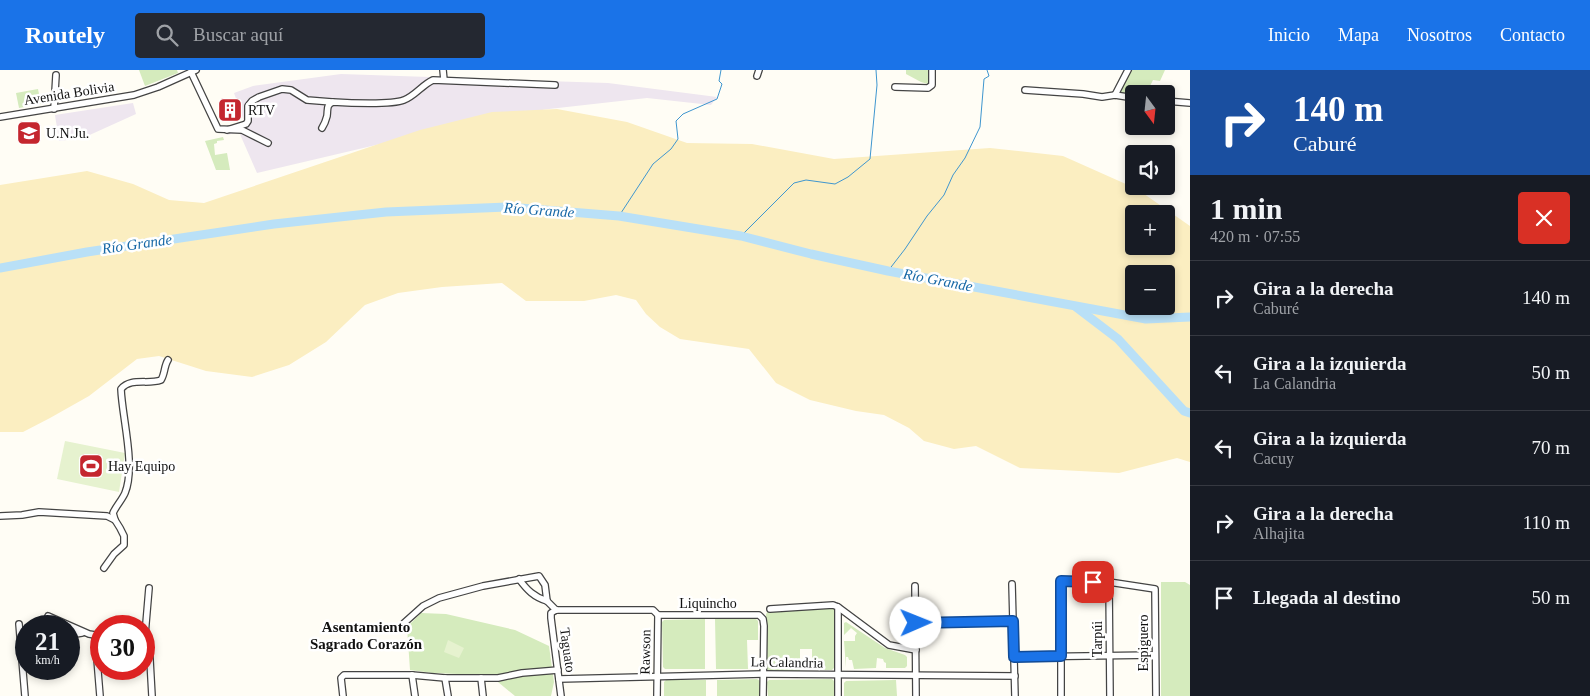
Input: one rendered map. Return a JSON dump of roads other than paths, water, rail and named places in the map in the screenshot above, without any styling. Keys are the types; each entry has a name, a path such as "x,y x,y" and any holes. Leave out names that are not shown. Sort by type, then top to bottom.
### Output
{"street":[{"path":"443,70 444,80"},
{"path":"894,87 928,88 932,85 932,70"},
{"path":"1115,95 1128,70"},
{"path":"194,71 218,129 242,130 268,143"},
{"name":"Avenida Bolivia","path":"0,117 140,93 194,71"},
{"path":"54,108 56,75"},
{"path":"227,130 246,124 248,121 248,106 252,101 282,89 290,90 307,100 399,102 410,97 426,83 433,80 555,84"},
{"path":"1025,90 1102,97 1115,95 1125,97"},
{"path":"322,128 327,117 329,103 333,102"},
{"path":"1175,102 1190,104"},
{"path":"104,568 114,554 124,545 124,536 113,512 125,493 128,465 126,421 121,389 126,384 134,382 154,383 161,380 164,375 165,364 168,360"},
{"path":"0,516 39,512 78,513 107,516 116,520"},
{"path":"404,623 423,606 439,598 483,586 519,579 541,577 545,585 547,601"},
{"path":"519,579 528,591 538,598 547,601 556,610"},
{"path":"1061,696 1061,581 1109,582"},
{"name":"Espiguero","path":"1109,582 1155,589 1156,696"},
{"name":"Tarpúi","path":"1109,582 1110,696"},
{"path":"1012,584 1015,696"},
{"path":"915,586 916,696"},
{"path":"146,615 149,588"},
{"path":"770,610 836,606 889,645 916,650"},
{"path":"836,606 838,696"},
{"name":"Rawson","path":"556,610 653,610 658,615 657,696"},
{"name":"Taguato","path":"556,610 551,613 551,618 561,696"},
{"name":"Liquincho","path":"658,615 759,615 763,619 764,626 763,674"},
{"path":"916,623 1013,621"},
{"path":"80,631 90,634"},
{"path":"80,634 85,633"},
{"path":"1014,657 1155,655"},
{"path":"343,696 341,678 349,675 498,678 522,673 558,670"},
{"path":"763,674 763,696"},
{"name":"La Calandria","path":"559,679 763,674 1015,676"},
{"path":"412,675 414,696"},
{"path":"445,678 448,696"},
{"path":"481,678 483,696"},
{"path":"24,680 25,696"},
{"path":"98,680 100,696"},
{"path":"151,680 152,696"}],"waterway":[{"path":"619,216 653,164 671,149 678,139 676,121 683,114 717,99 722,84 719,81 721,70"},
{"path":"741,236 794,183 806,180 835,184 848,177 870,159 877,85 876,70"},
{"path":"888,271 944,195 953,175 965,158 980,127 984,79 989,76 987,70"},
{"name":"Río Grande","path":"0,268 87,252 274,224 386,212 507,207 619,216 741,236 888,271 1146,319 1190,317"},
{"name":"Río Grande","path":"1076,307 1118,339 1184,411 1190,413"}],"place":[{"name":"RTV","path":"230,110"},
{"name":"U.N.Ju.","path":"29,133"},
{"name":"Hay Equipo","path":"91,466"}],"district":[{"name":"Asentamiento Sagrado Corazón","path":"366,636"}]}
